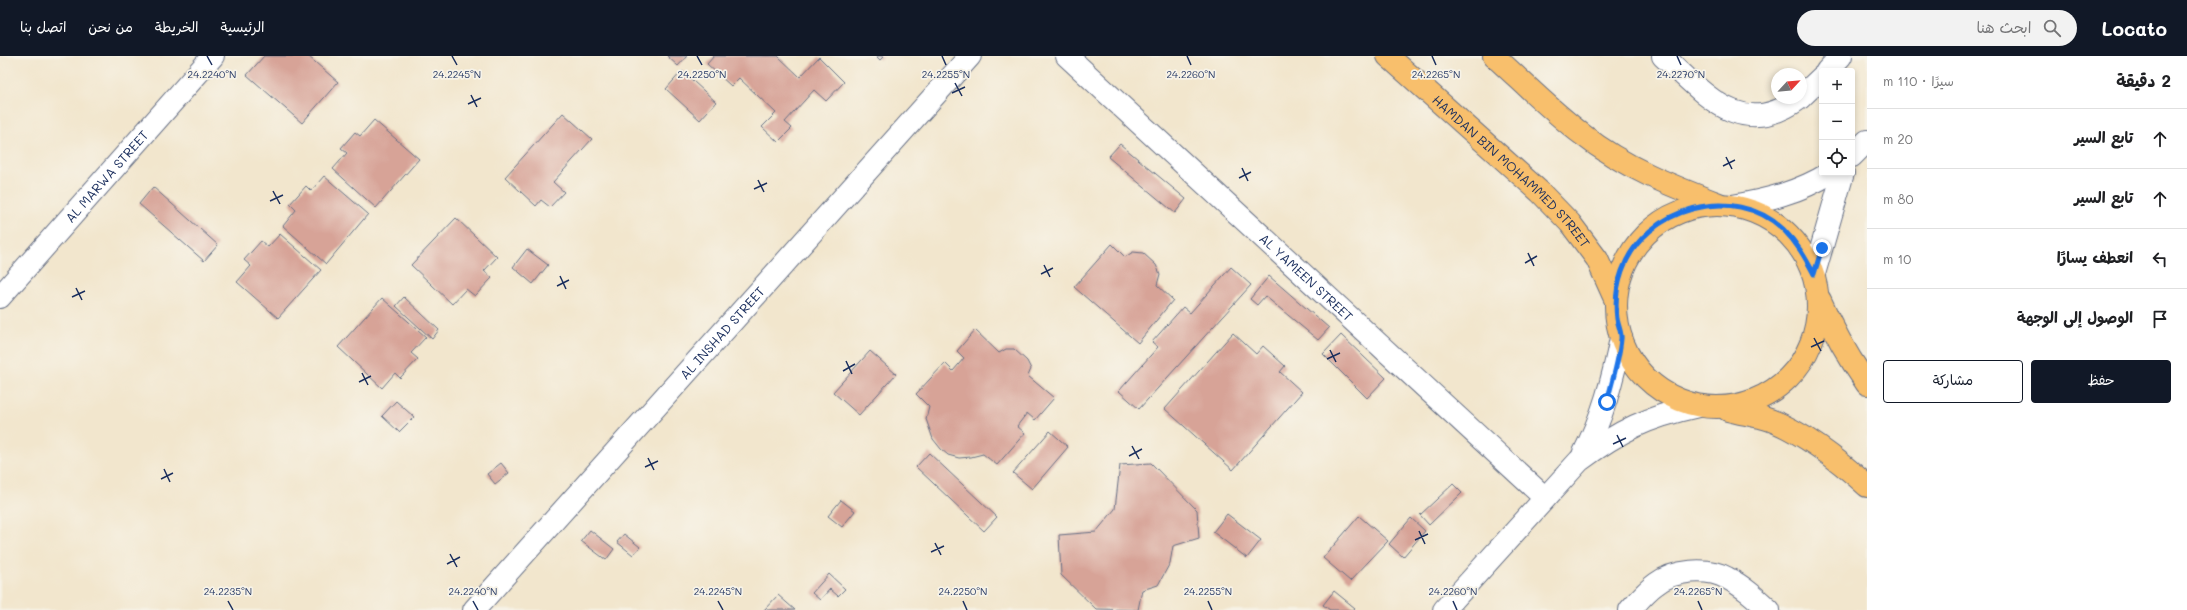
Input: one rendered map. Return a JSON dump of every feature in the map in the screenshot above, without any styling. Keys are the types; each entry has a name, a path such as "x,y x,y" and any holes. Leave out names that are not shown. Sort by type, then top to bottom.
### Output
{"main road":[{"name":"HAMDAN BIN MOHAMMED STREET","path":"1388,56 1540,192 1570,223 1596,259 1616,301"},
{"path":"1494,56 1583,136 1626,163 1658,179 1726,205 1759,214 1782,228 1801,249 1814,274 1818,296 1832,329 1849,360 1867,384"},
{"path":"1726,205 1689,209 1660,222 1638,243 1622,270 1616,301 1617,320 1621,338 1633,362 1651,382 1673,397 1708,407 1765,418 1796,434 1826,452 1867,486"},
{"path":"1708,407 1752,402 1781,386 1803,361 1816,329 1818,296"}],"street":[{"name":"AL INSHAD STREET","path":"474,610 970,56"},
{"name":"AL YAMEEN STREET","path":"1067,56 1545,498"},
{"path":"1663,56 1705,94 1723,107 1744,116 1768,116 1789,104"},
{"path":"1831,68 1841,56"},
{"name":"AL MARWA STREET","path":"0,297 205,59"},
{"path":"1807,91 1819,80"},
{"path":"1855,153 1867,141"},
{"path":"1726,205 1763,200 1793,192 1824,176"},
{"path":"1814,274 1842,176"},
{"path":"1579,461 1595,432 1607,402 1621,338"},
{"path":"1444,610 1579,461 1606,441 1635,425 1666,413 1708,407"},
{"path":"1630,610 1657,582 1679,573 1703,571 1726,577 1746,590 1769,610"}],"building":[{"path":"264,56 308,56 338,82 302,123 247,75"},
{"path":"667,56 687,56 678,66"},
{"path":"714,56 778,56 800,77 819,57 844,82 826,101 814,90 785,122 792,128 778,142 762,127 776,113 739,78 731,86 707,64"},
{"path":"876,56 884,56 880,60"},
{"path":"682,71 716,102 700,120 666,89"},
{"path":"563,113 592,139 553,182 564,192 550,207 541,200 536,206 505,177"},
{"path":"374,120 419,159 376,208 333,169 347,153 341,148 355,132 360,136"},
{"path":"1120,144 1186,199 1175,213 1108,157"},
{"path":"324,176 368,214 326,264 283,226 296,210 290,204 306,186 311,191"},
{"path":"153,187 218,245 204,261 139,204"},
{"path":"456,218 497,257 484,271 492,278 475,296 466,289 452,304 411,265"},
{"path":"280,234 321,270 278,318 237,282 251,266 244,260 261,241 268,247"},
{"path":"1112,244 1125,257 1133,252 1143,253 1156,265 1160,274 1157,285 1173,300 1138,343 1074,287"},
{"path":"527,249 548,265 533,284 513,267"},
{"path":"1231,267 1251,285 1139,409 1119,391 1158,347 1152,342 1183,307 1190,313"},
{"path":"1269,276 1329,328 1318,340 1265,296 1257,305 1250,299"},
{"path":"404,297 439,330 432,339 396,306"},
{"path":"382,298 426,337 411,353 418,359 400,378 395,373 382,388 338,347"},
{"path":"975,330 999,353 1006,349 1014,349 1027,361 1031,369 1028,376 1054,398 1035,420 1027,413 1017,426 1025,433 997,465 983,454 959,458 948,455 941,449 933,439 926,419 929,407 916,394 945,363 953,371 964,358 957,351"},
{"path":"1233,333 1256,354 1263,346 1285,366 1280,372 1302,392 1233,470 1165,409"},
{"path":"1341,335 1386,378 1367,398 1323,354"},
{"path":"870,351 896,374 859,415 833,392"},
{"path":"396,401 414,417 399,432 382,416"},
{"path":"1050,431 1068,447 1032,489 1013,473"},
{"path":"929,453 997,517 984,531 916,467"},
{"path":"501,463 509,473 495,484 487,474"},
{"path":"1151,463 1197,510 1199,538 1173,546 1170,563 1158,585 1142,590 1138,610 1096,609 1061,575 1059,535 1096,532 1115,509 1120,465"},
{"path":"1453,484 1462,493 1429,525 1420,515"},
{"path":"841,500 855,511 842,527 828,516"},
{"path":"1227,514 1261,540 1247,558 1213,532"},
{"path":"1359,516 1388,541 1350,581 1323,558"},
{"path":"1411,518 1425,531 1403,557 1389,544"},
{"path":"590,530 614,549 606,560 581,541"},
{"path":"624,534 640,547 633,555 617,542"},
{"path":"829,574 845,589 838,596 830,589 820,600 812,593"},
{"path":"1334,591 1355,608 1353,610 1330,610 1323,605"},
{"path":"778,595 795,610 764,610"}],"route":[{"path":"1607,402 1621,338 1617,320 1616,301 1622,270 1638,243 1660,222 1689,209 1720,204 1759,214 1782,228 1801,249 1814,274 1822,248"}]}
